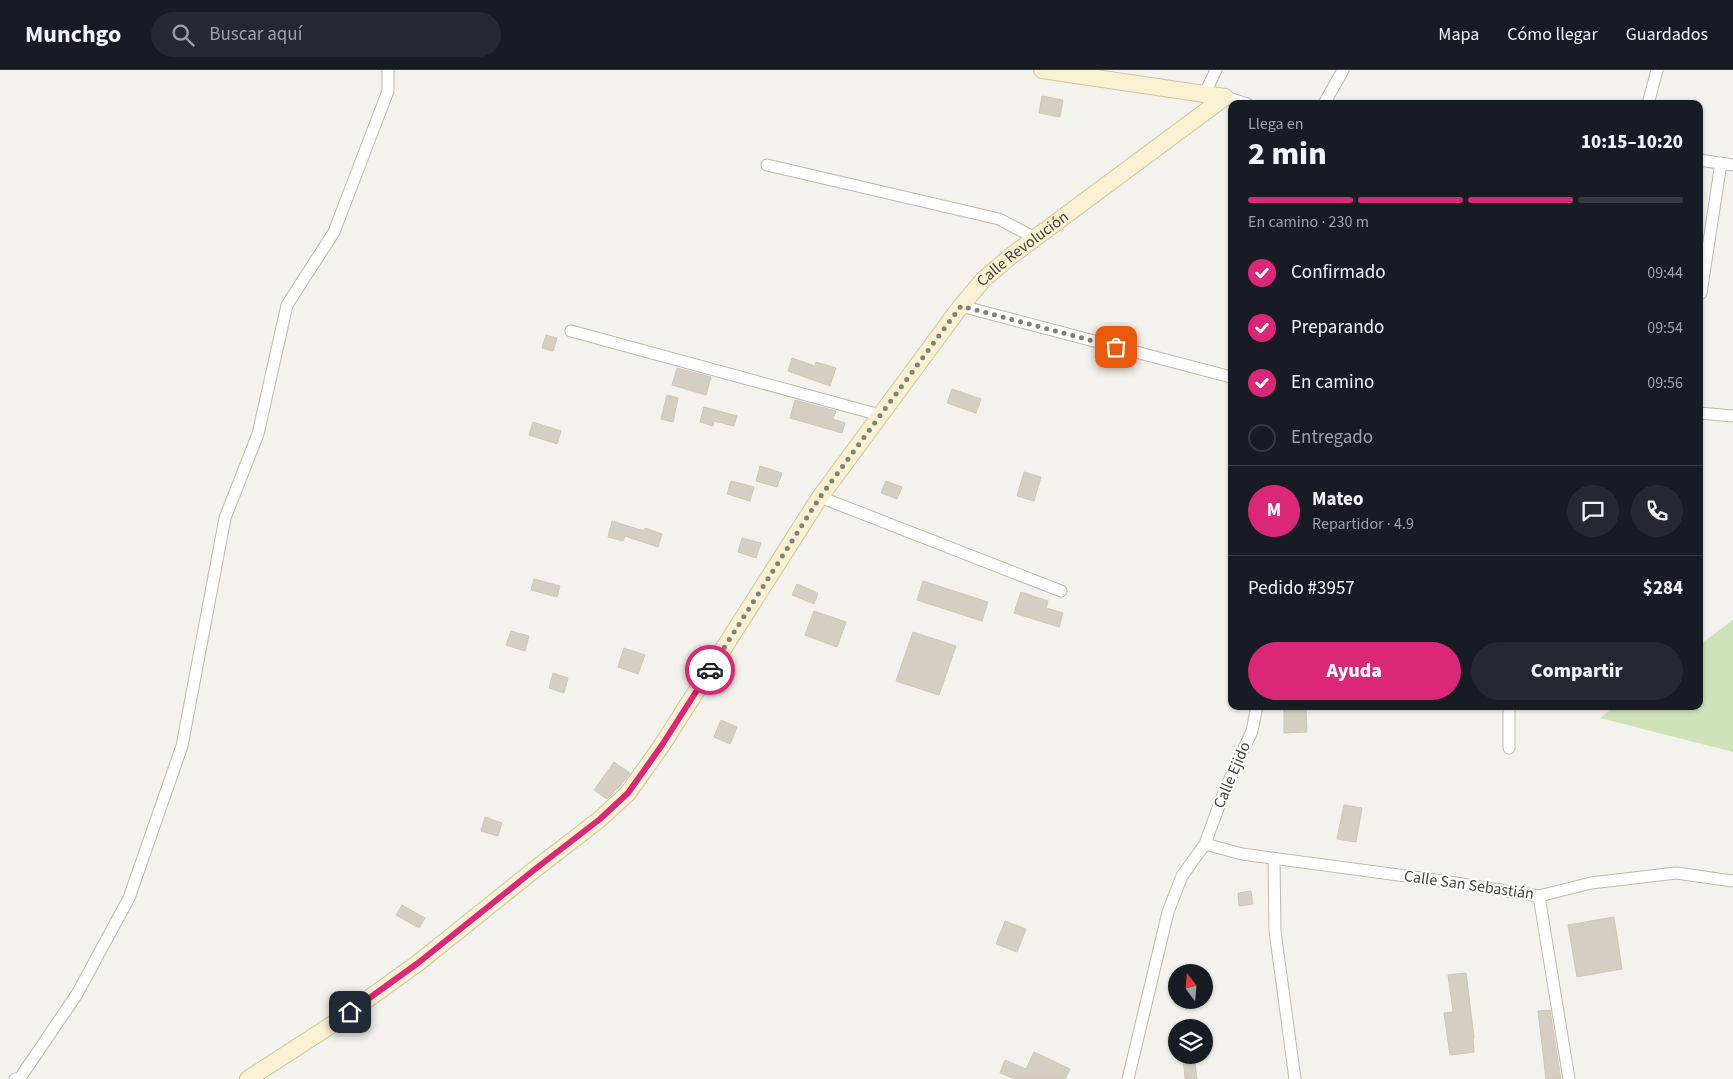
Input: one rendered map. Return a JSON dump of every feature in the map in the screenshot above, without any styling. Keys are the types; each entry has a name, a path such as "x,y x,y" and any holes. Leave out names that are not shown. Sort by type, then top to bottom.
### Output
{"street":[{"path":"15,1079 20,1078 77,994 129,898 182,746 225,518 258,434 287,305 334,232 388,91 388,70"},
{"path":"1042,70 1205,93 1234,100"},
{"path":"1205,93 1216,70"},
{"path":"1326,100 1343,70"},
{"path":"1649,100 1657,70"},
{"name":"Calle Revolución","path":"248,1079 336,1022 418,963 600,819 628,793 662,745 820,497 961,306 984,279 1034,238 1225,97"},
{"path":"1703,161 1733,165"},
{"path":"1703,280 1721,163"},
{"path":"767,165 999,219 1034,238"},
{"path":"961,306 1228,377"},
{"path":"571,331 880,415"},
{"path":"1703,413 1733,416"},
{"path":"820,497 1061,591"},
{"name":"Calle Ejido","path":"1128,1079 1168,912 1182,876 1205,844 1224,792 1252,731 1256,710"},
{"path":"1509,710 1510,748"},
{"name":"Calle San Sebastián","path":"1205,844 1242,854 1274,859 1443,881 1539,896 1591,883 1676,874 1733,881"},
{"path":"1274,859 1275,931 1295,1079"},
{"path":"1539,896 1570,1079"}],"green space":[{"path":"1733,620 1733,752 1600,718 1610,710 1703,710 1703,642"}],"building":[{"path":"1042,96 1063,100 1060,117 1039,113"},
{"path":"546,335 557,338 553,351 542,348"},
{"path":"792,358 815,366 816,362 836,368 830,386 788,371"},
{"path":"677,368 711,377 706,395 672,385"},
{"path":"952,389 981,399 976,413 947,403"},
{"path":"667,395 678,398 673,422 661,419"},
{"path":"795,400 836,411 833,419 845,423 842,433 790,418"},
{"path":"704,407 737,416 734,426 714,421 713,426 700,422"},
{"path":"533,422 561,431 557,444 529,435"},
{"path":"760,466 782,473 777,487 756,481"},
{"path":"1024,472 1041,477 1034,501 1017,496"},
{"path":"731,481 754,487 750,501 727,494"},
{"path":"886,481 902,487 897,499 881,493"},
{"path":"612,521 644,531 645,528 662,534 658,547 625,536 623,541 608,537"},
{"path":"742,538 761,543 756,558 738,552"},
{"path":"534,579 560,586 557,597 531,590"},
{"path":"923,581 988,602 982,621 917,600"},
{"path":"797,584 818,593 814,604 792,595"},
{"path":"1021,592 1048,601 1046,608 1063,613 1059,627 1014,613"},
{"path":"814,611 846,622 837,647 805,635"},
{"path":"511,631 529,636 525,651 506,645"},
{"path":"913,632 956,646 939,695 896,681"},
{"path":"624,648 645,655 638,674 618,667"},
{"path":"553,673 568,678 564,693 549,688"},
{"path":"1284,710 1306,710 1307,732 1284,733"},
{"path":"721,720 737,727 730,744 714,737"},
{"path":"614,762 630,773 607,799 594,790"},
{"path":"1344,805 1362,808 1356,842 1337,839"},
{"path":"485,817 502,823 498,836 481,831"},
{"path":"1251,891 1253,904 1239,906 1238,893"},
{"path":"402,905 425,918 419,928 396,915"},
{"path":"1614,917 1622,969 1577,977 1568,925"},
{"path":"1005,921 1026,929 1017,952 996,944"},
{"path":"1466,973 1474,1052 1450,1055 1444,1013 1453,1012 1448,975"},
{"path":"1550,1010 1561,1079 1546,1079 1538,1011"},
{"path":"1034,1052 1070,1069 1065,1079 1015,1079 1000,1073 1005,1060 1026,1069"},
{"path":"1184,1064 1195,1064 1197,1079 1185,1079"}],"way so far":[{"path":"710,670 820,497 961,306 1116,347"}],"route":[{"path":"350,1012 418,963 600,819 628,793 662,745 710,670"}]}
